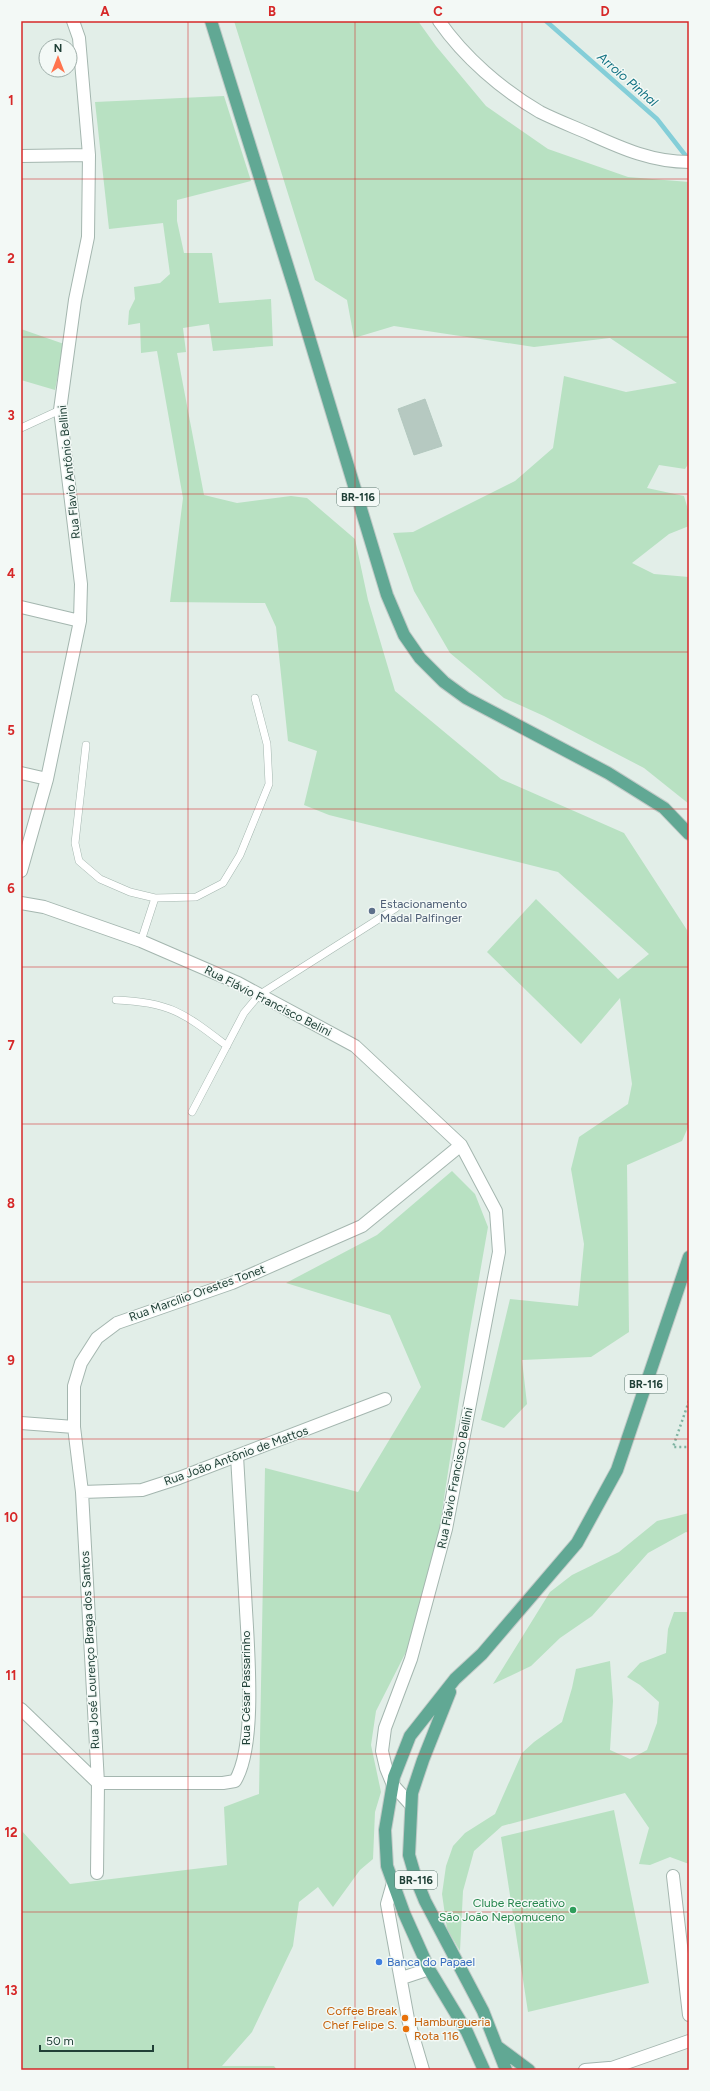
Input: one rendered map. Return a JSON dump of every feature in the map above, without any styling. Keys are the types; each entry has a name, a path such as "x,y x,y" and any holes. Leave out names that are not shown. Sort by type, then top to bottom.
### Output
{"main road":[{"name":"BR-116","path":"211,21 294,287 387,594 404,635 420,658 444,682 466,698 620,781 664,808 689,834"},
{"name":"BR-116","path":"484,2070 467,2032 429,1969 404,1914 387,1866 385,1830 396,1770 410,1736 455,1679 482,1654 577,1543 597,1508 616,1470 689,1257"},
{"name":"BR-116","path":"455,1679 423,1760 412,1793 408,1854 416,1880 428,1908 483,2011 506,2070"},
{"path":"496,2046 528,2070"}],"street":[{"name":"Rua Flavio Antônio Bellini","path":"21,871 47,779 80,621 81,584 60,410 75,300 88,237 89,155 79,38 73,21"},
{"path":"439,21 468,55 496,81 541,112 639,155 659,160 689,162"},
{"path":"21,156 89,155"},
{"path":"21,607 80,621"},
{"path":"21,773 47,779"},
{"name":"Rua Flávio Francisco Belini","path":"21,903 44,907 141,941 238,983 355,1046 461,1145"},
{"name":"Rua Marcílio Orestes Tonet","path":"74,1427 74,1386 81,1362 97,1338 117,1322 232,1283 362,1226 461,1145"},
{"name":"Rua Flávio Francisco Bellini","path":"411,1805 393,1785 386,1768 382,1751 385,1728 411,1660 446,1529 499,1252 496,1211 461,1145"},
{"name":"Rua João Antônio de Mattos","path":"82,1492 142,1490 179,1478 385,1400"},
{"path":"21,1423 74,1427"},
{"name":"Rua José Lourenço Braga dos Santos","path":"74,1427 82,1492 98,1783 97,1872"},
{"name":"Rua César Passarinho","path":"98,1783 223,1783 235,1781 242,1770 247,1745 249,1666 237,1456"},
{"path":"21,1709 98,1783"},
{"path":"673,1876 689,2015"},
{"path":"416,1880 393,1884 387,1904 402,1978 408,2019 423,2070"},
{"path":"402,1978 429,1969"},
{"path":"585,2070 608,2069 689,2041"}],"lane":[{"path":"21,428 60,410"},
{"path":"86,745 75,842 79,861 100,880 130,892 155,898 196,897 223,883 240,854 269,784 267,744 255,698"},
{"path":"141,941 155,898"},
{"path":"192,1112 244,1013 259,995 396,908"},
{"path":"116,1000 142,1001 171,1008 193,1020 227,1046"}],"path":[{"path":"689,1401 673,1447 689,1448"}],"green space":[{"path":"234,21 418,21 436,46 486,106 548,149 628,177 689,182 689,463 685,469 659,465 647,488 684,496 689,513 689,526 669,534 632,563 654,574 689,577 689,804 644,768 544,716 504,698 450,653 414,591 393,533 413,532 515,481 553,448 564,376 626,392 677,383 610,338 534,347 394,326 354,338 347,300 315,280"},
{"path":"224,96 251,181 177,200 177,221 184,253 212,253 219,303 271,299 273,346 213,351 209,324 183,328 186,352 177,353 204,495 237,503 291,496 307,498 355,539 368,600 395,691 501,779 624,833 687,930 689,945 689,1125 682,1141 627,1165 629,1332 591,1357 522,1360 527,1404 504,1428 481,1420 510,1299 578,1306 584,1244 571,1169 579,1137 628,1104 632,1084 620,998 581,1044 487,952 536,899 618,979 649,954 558,872 329,815 304,805 317,751 288,741 276,627 265,603 170,602 183,498 157,351 141,353 140,323 128,325 129,311 135,299 134,287 160,283 170,274 163,223 109,229 95,102"},
{"path":"21,329 64,344 55,390 21,380"},
{"path":"452,1171 475,1194 488,1227 469,1335 439,1531 407,1650 376,1711 371,1745 381,1792 375,1812 373,1859 360,1870 333,1907 318,1887 299,1902 293,1946 252,2032 222,2066 274,2066 277,2070 21,2070 21,1830 70,1884 227,1865 224,1807 259,1794 265,1468 358,1492 421,1387 390,1315 286,1283 377,1235"},
{"path":"689,1513 689,1533 686,1532 648,1553 592,1616 560,1638 531,1666 493,1684 550,1592 572,1575 619,1552 657,1521"},
{"path":"674,1612 689,1612 689,1864 670,1857 650,1865 639,1864 649,1828 625,1793 502,1826 474,1851 463,1891 460,1951 447,1929 442,1894 446,1866 453,1846 465,1833 495,1814 522,1753 534,1742 562,1722 576,1669 610,1661 613,1701 610,1750 630,1759 647,1750 657,1723 659,1702 640,1685 627,1677 640,1663 666,1653 668,1629"},
{"name":"Clube Recreativo São João Nepomuceno","path":"614,1810 649,1983 528,2012 501,1837"}],"building":[{"path":"425,399 442,446 414,455 398,409"}],"waterway":[{"name":"Arroio Pinhal","path":"546,21 657,119 689,160"}],"place":[{"name":"Estacionamento Madal Palfinger","path":"372,911"},
{"name":"Clube Recreativo São João Nepomuceno","path":"573,1910"},
{"name":"Banca do Papael","path":"379,1962"},
{"name":"Coffee Break Chef Felipe S.","path":"405,2018"},
{"name":"Hamburgueria Rota 116","path":"406,2029"}]}
